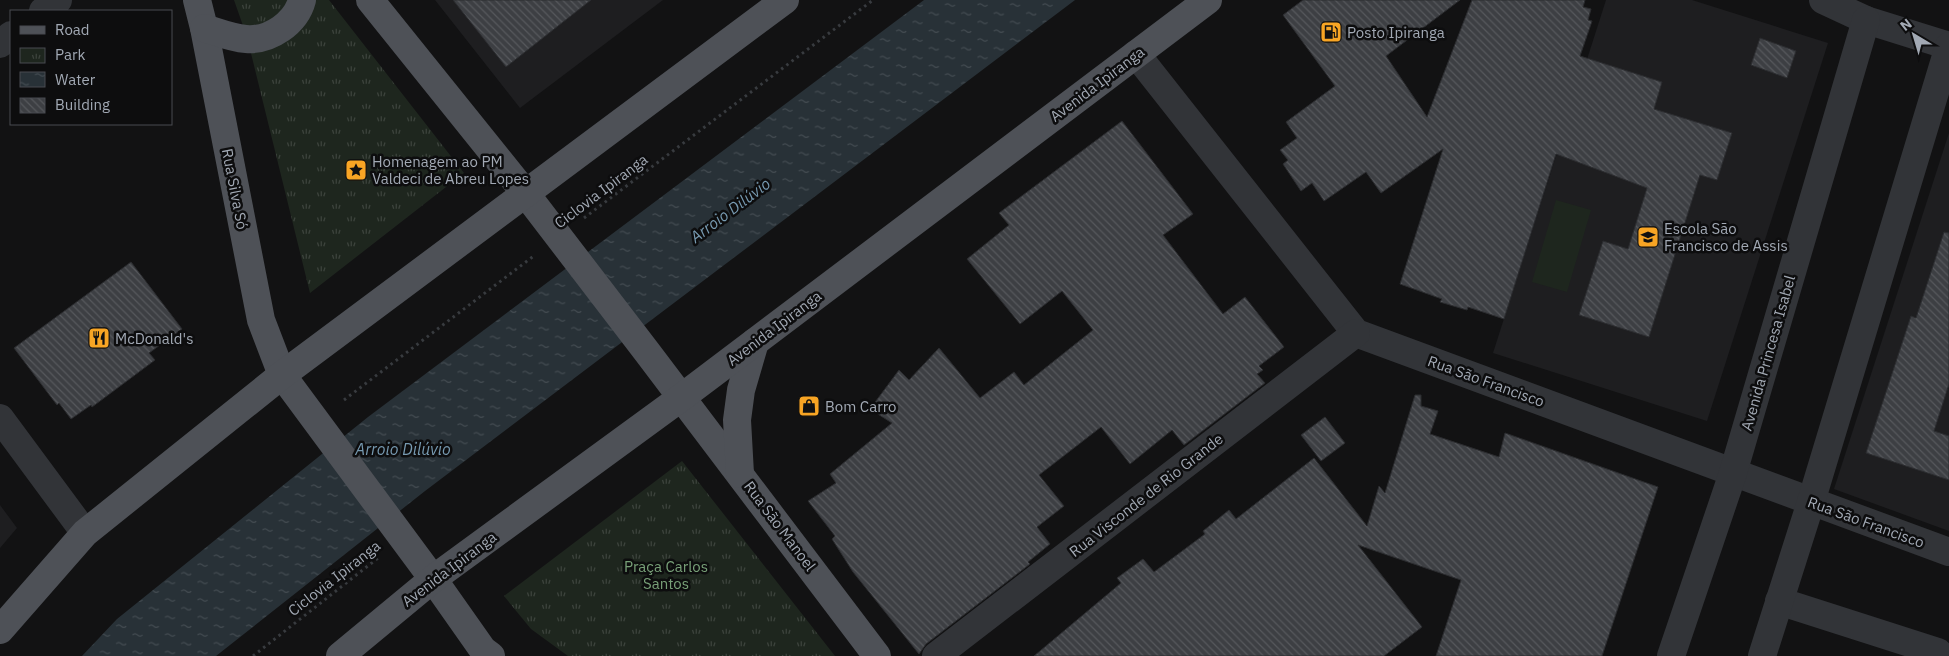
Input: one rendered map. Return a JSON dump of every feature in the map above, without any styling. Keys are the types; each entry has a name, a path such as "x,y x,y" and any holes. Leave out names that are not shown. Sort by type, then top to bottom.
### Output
{"main road":[{"name":"Rua Silva Só","path":"197,0 261,320 282,374 433,579"},
{"path":"204,28 246,39 263,37 280,30 293,18 302,0"},
{"path":"370,0 526,194"},
{"path":"0,630 85,533 282,374 785,0"},
{"name":"Avenida Ipiranga","path":"340,656 433,579 682,397 1208,0"},
{"name":"Rua São Manoel","path":"526,194 877,656"},
{"path":"740,474 737,420 740,390 755,342"},
{"path":"433,579 483,650 491,656"}],"street":[{"path":"44,10 58,0"},
{"path":"1762,656 1811,502 1949,46 1866,20 1823,0"},
{"name":"Avenida Princesa Isabel","path":"1671,656 1733,473 1866,20"},
{"path":"0,44 10,36"},
{"path":"1136,54 1356,333"},
{"name":"Rua São Francisco","path":"1356,333 1949,552"},
{"name":"Rua Visconde de Rio Grande","path":"936,656 1356,333"},
{"path":"0,418 85,533"},
{"path":"1780,601 1938,652"}],"path":[{"name":"Ciclovia Ipiranga","path":"344,400 562,241 873,0"},
{"name":"Ciclovia Ipiranga","path":"253,656 399,532"}],"shaded area":[{"path":"435,0 663,0 520,108"},
{"name":"Escola São Francisco de Assis","path":"1606,0 1692,0 1828,43 1707,421 1493,353"},
{"path":"1949,133 1949,531 1834,489"},
{"path":"0,505 17,528 0,548"}],"green space":[{"path":"234,0 329,0 464,173 310,293 247,37"},
{"path":"1556,200 1591,210 1567,292 1532,282"},
{"name":"Praça Carlos Santos","path":"682,461 835,656 568,656 531,629 504,596"}],"water":[{"name":"Arroio Dilúvio","path":"924,0 1075,0 425,491 216,656 82,656 117,619 368,417"}],"building":[{"path":"453,0 591,0 506,67"},
{"path":"1303,0 1460,0 1386,56 1427,117 1472,0 1585,0 1583,7 1591,9 1588,20 1592,21 1580,56 1662,82 1654,109 1732,133 1717,180 1700,175 1649,337 1579,315 1603,241 1628,249 1647,188 1556,154 1504,319 1468,307 1467,310 1440,302 1442,299 1400,284 1443,149 1381,193 1366,172 1324,201 1312,183 1301,191 1283,164 1288,160 1280,150 1297,138 1286,122 1335,86 1283,15"},
{"path":"1760,38 1796,51 1787,78 1751,65"},
{"path":"1122,121 1193,214 1163,235 1223,314 1245,297 1284,347 1259,366 1263,370 1257,374 1265,383 1184,445 1172,430 1130,464 1101,427 1039,475 1064,506 1037,527 1050,544 1028,562 1030,564 926,644 919,654 853,572 832,539 835,536 808,501 836,483 830,474 892,423 870,409 899,370 909,380 939,348 980,398 1014,372 1024,385 1093,330 1062,291 1020,324 967,259 1009,225 999,213"},
{"path":"1944,232 1949,233 1949,384 1934,431 1949,436 1949,480 1866,453 1911,316 1916,318"},
{"name":"McDonald's","path":"131,262 182,329 149,353 155,360 92,407 91,405 71,419 59,403 57,405 14,348"},
{"path":"1415,395 1421,395 1421,406 1438,411 1430,434 1499,457 1505,433 1658,487 1602,656 1436,656 1461,580 1358,545 1422,627 1384,656 1034,656 1121,583 1117,578 1143,559 1154,572 1205,534 1203,531 1229,510 1236,519 1314,458 1367,526 1379,486 1385,493"},
{"path":"1325,417 1345,443 1321,461 1301,435"}],"place":[{"name":"Posto Ipiranga","path":"1331,32"},
{"name":"Homenagem ao PM Valdeci de Abreu Lopes","path":"356,170"},
{"name":"Escola São Francisco de Assis","path":"1648,237"},
{"name":"McDonald's","path":"99,338"},
{"name":"Bom Carro","path":"809,406"}]}
